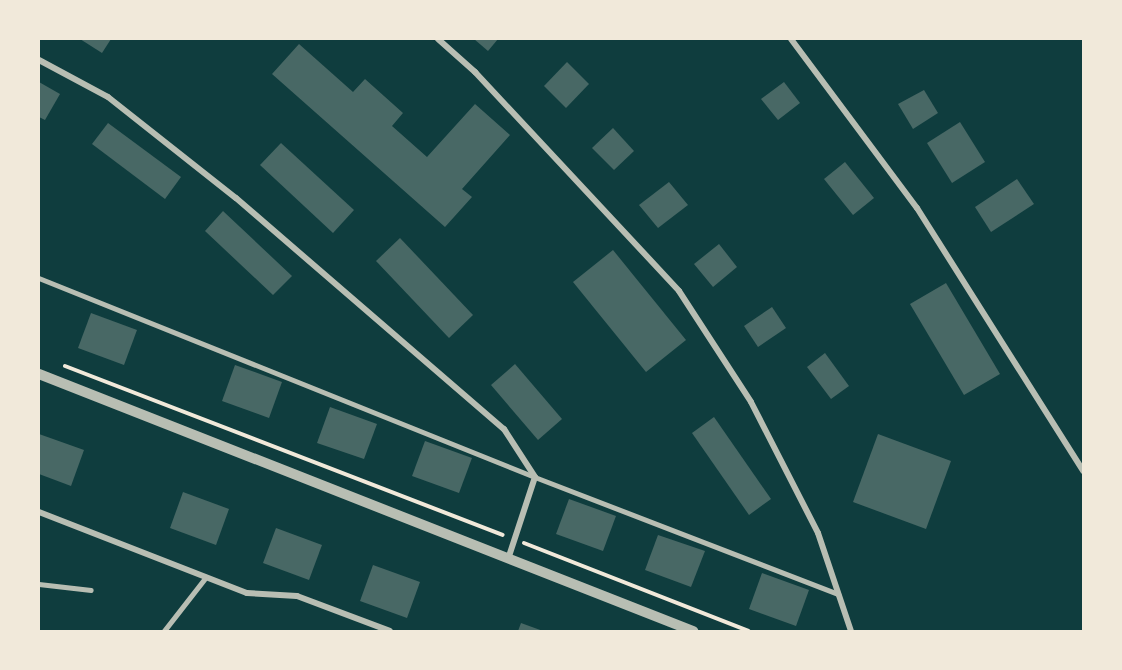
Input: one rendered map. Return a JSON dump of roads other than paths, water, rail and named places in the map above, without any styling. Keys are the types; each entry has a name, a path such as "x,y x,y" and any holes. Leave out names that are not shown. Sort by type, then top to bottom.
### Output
{"street":[{"path":"438,39 475,72 679,291 751,402 818,533 851,631"},
{"path":"791,39 917,208 1083,471"},
{"path":"39,60 108,97 236,198 504,429 535,477 508,559"},
{"path":"39,374 693,631"},
{"path":"39,513 247,593 297,596 390,631"}],"lane":[{"path":"39,278 535,477 838,594"},
{"path":"164,631 206,577"},
{"path":"39,584 91,590"}]}
